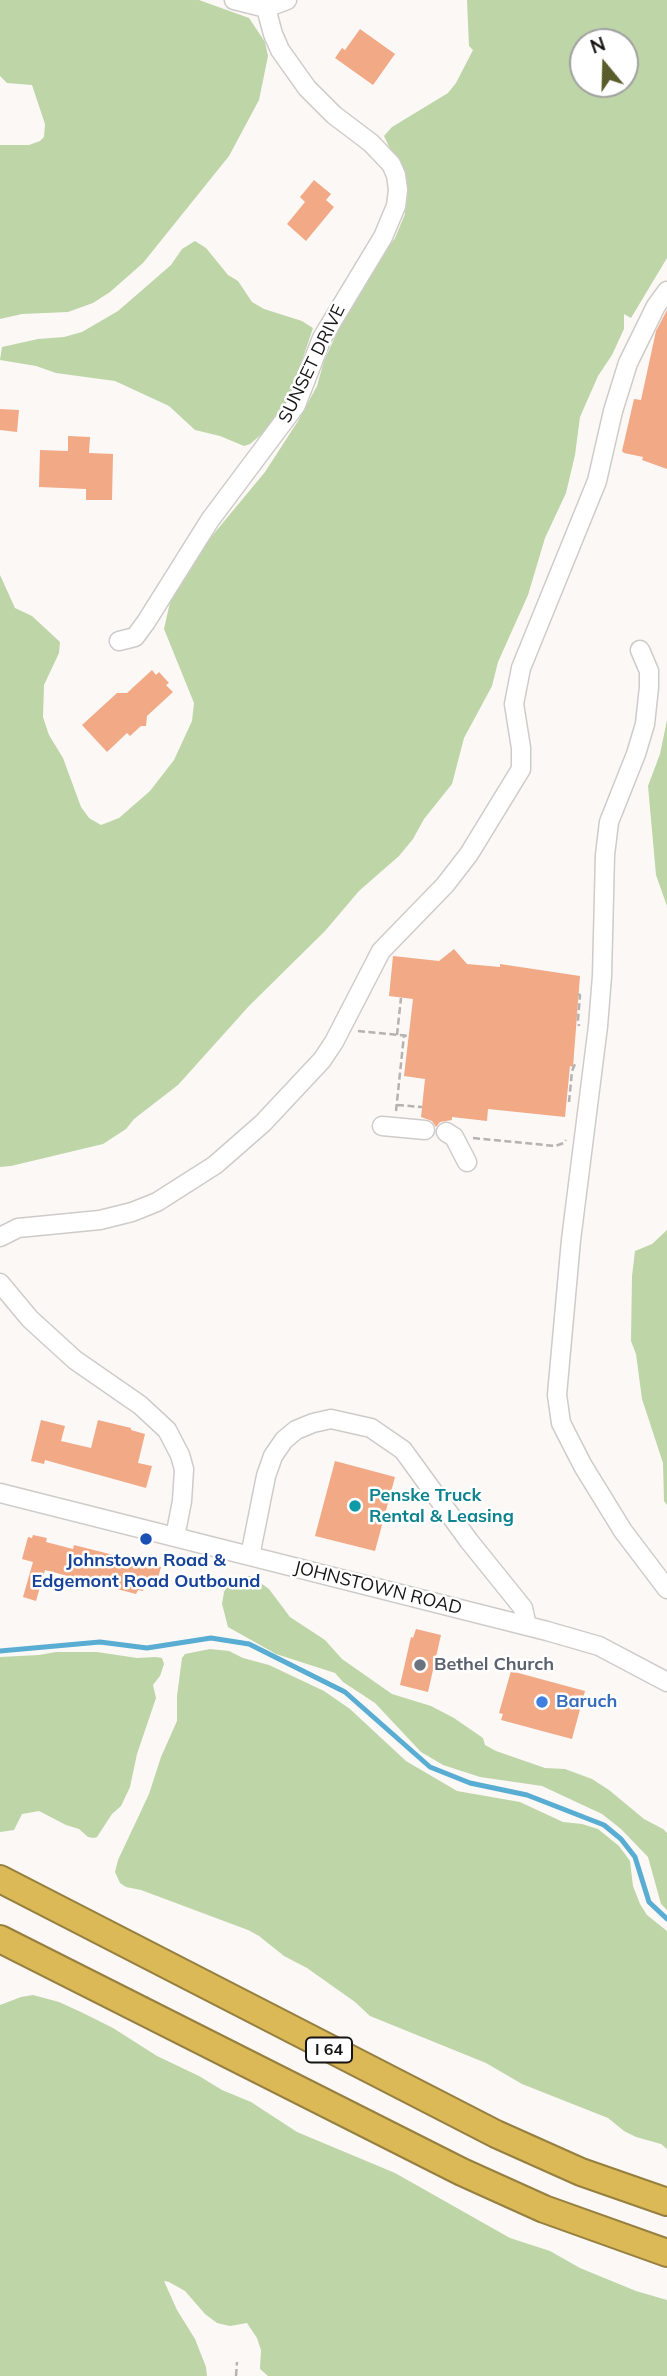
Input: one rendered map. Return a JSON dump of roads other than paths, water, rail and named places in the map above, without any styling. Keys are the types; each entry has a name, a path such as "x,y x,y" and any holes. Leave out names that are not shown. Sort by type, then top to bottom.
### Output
{"highway":[{"name":"I 64","path":"0,1879 496,2134 581,2172 664,2201"},
{"path":"0,1939 462,2172 544,2209 661,2253"}],"street":[{"path":"234,0 266,8 287,0"},
{"name":"SUNSET DRIVE","path":"118,641 135,637 210,520 296,405 322,338 383,237 396,206 398,190 391,164 371,143 334,115 307,88 280,50 266,8"},
{"path":"0,1237 9,1228 100,1220 132,1212 169,1195 215,1166 263,1123 322,1060 381,951 445,885 469,854 521,769 522,748 514,704 521,668 591,498 628,363 656,306 667,291"},
{"path":"640,650 649,671 645,723 636,754 609,822 605,855 598,1026 571,1240 557,1395 561,1423 578,1457 623,1531 667,1589"},
{"path":"389,1121 425,1130"},
{"path":"446,1132 454,1137 467,1163"},
{"path":"0,1283 30,1319 60,1347 102,1381 140,1405 167,1430 184,1469 182,1502 175,1536"},
{"path":"250,1556 266,1476 273,1456 284,1440 296,1430 331,1419 371,1428 403,1450 523,1608 527,1626"},
{"name":"JOHNSTOWN ROAD","path":"0,1493 599,1646 667,1682"}],"waterway":[{"path":"0,1651 100,1642 147,1648 211,1638 249,1644 345,1692 430,1767 470,1783 527,1795 604,1825 621,1839 635,1857 649,1902 667,1919"}],"place":[{"name":"Penske Truck Rental & Leasing","path":"355,1506"},
{"name":"Johnstown Road & Edgemont Road Outbound","path":"146,1539"},
{"name":"Bethel Church","path":"420,1665"},
{"name":"Baruch","path":"542,1702"}]}
